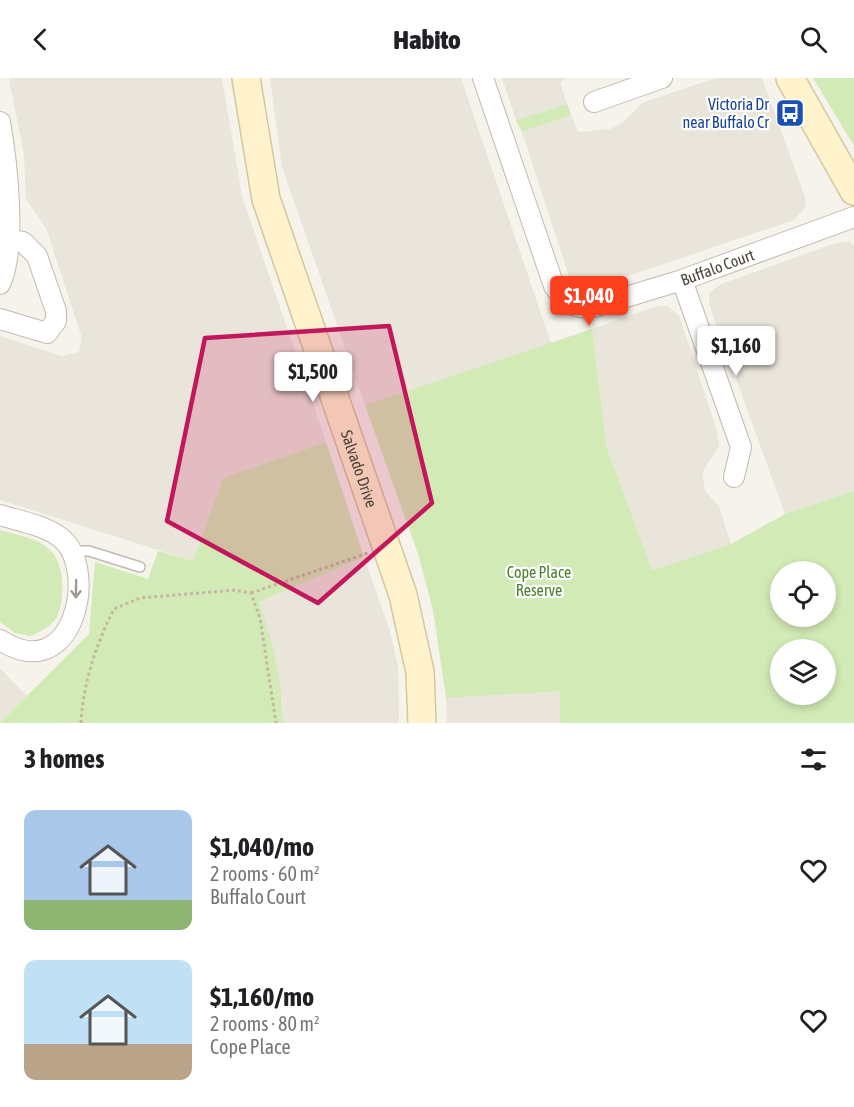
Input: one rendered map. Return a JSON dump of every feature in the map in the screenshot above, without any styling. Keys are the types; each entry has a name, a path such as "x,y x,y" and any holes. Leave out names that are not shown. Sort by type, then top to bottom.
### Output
{"street":[{"name":"Salvado Drive","path":"246,78 266,199 403,595 420,672 422,723"},
{"name":"Buffalo Court","path":"483,78 554,286 563,300 578,308 590,308 682,280 854,218"},
{"path":"594,102 662,78"},
{"path":"790,78 854,191"},
{"path":"0,122 8,186 8,239 0,284"},
{"path":"0,319 47,333 56,321 56,311 37,256 23,242 8,239"},
{"path":"682,280 741,447 734,477"},
{"path":"0,515 41,528 60,537 73,550 77,570 76,607 70,627 56,644 37,652 12,648 0,640"}],"lane":[{"path":"73,550 89,551 140,567"}],"path":[{"path":"81,723 82,698 102,632 114,609 140,598 234,590 250,593 386,547"},
{"path":"250,593 260,618 276,723"}],"highlighted area":[{"path":"389,326 432,503 318,603 167,521 205,338"}],"shaded area":[{"path":"9,78 222,78 242,196 326,442 223,478 193,561 0,500 0,336 62,356 79,352 82,338 46,228 26,199 24,155"},
{"path":"270,78 461,78 551,343 365,405 282,167"},
{"path":"502,78 568,78 560,82 567,104 516,120"},
{"path":"716,78 762,78 805,197 806,207 794,220 595,287 582,288 575,285 569,276 522,132 571,115 578,132 610,129 623,122 644,102"},
{"path":"849,241 854,246 854,491 785,514 709,304 709,293 721,284 836,243"},
{"path":"657,306 667,306 679,315 717,431 719,446 702,473 705,491 719,506 731,544 652,570 607,448 592,329"},
{"path":"364,557 389,628 398,666 399,723 283,723 283,701 259,602"},
{"path":"0,668 27,696 0,723"},
{"path":"560,690 560,723 447,723 446,698"}],"green space":[{"path":"813,78 854,78 854,146"},
{"path":"567,104 571,115 522,132 516,120"},
{"name":"Cope Place Reserve","path":"592,329 607,448 652,570 731,544 785,514 854,491 854,723 560,723 560,691 446,698 433,610 418,554 365,405"},
{"path":"326,442 364,557 259,602 276,661 283,723 0,723 89,634 95,562 148,579 158,551 193,561 223,478"},
{"path":"0,530 41,543 56,557 59,565 62,582 60,610 49,626 31,636 15,633 0,622"}],"place":[{"name":"Victoria Dr near Buffalo Cr","path":"790,113"}]}
